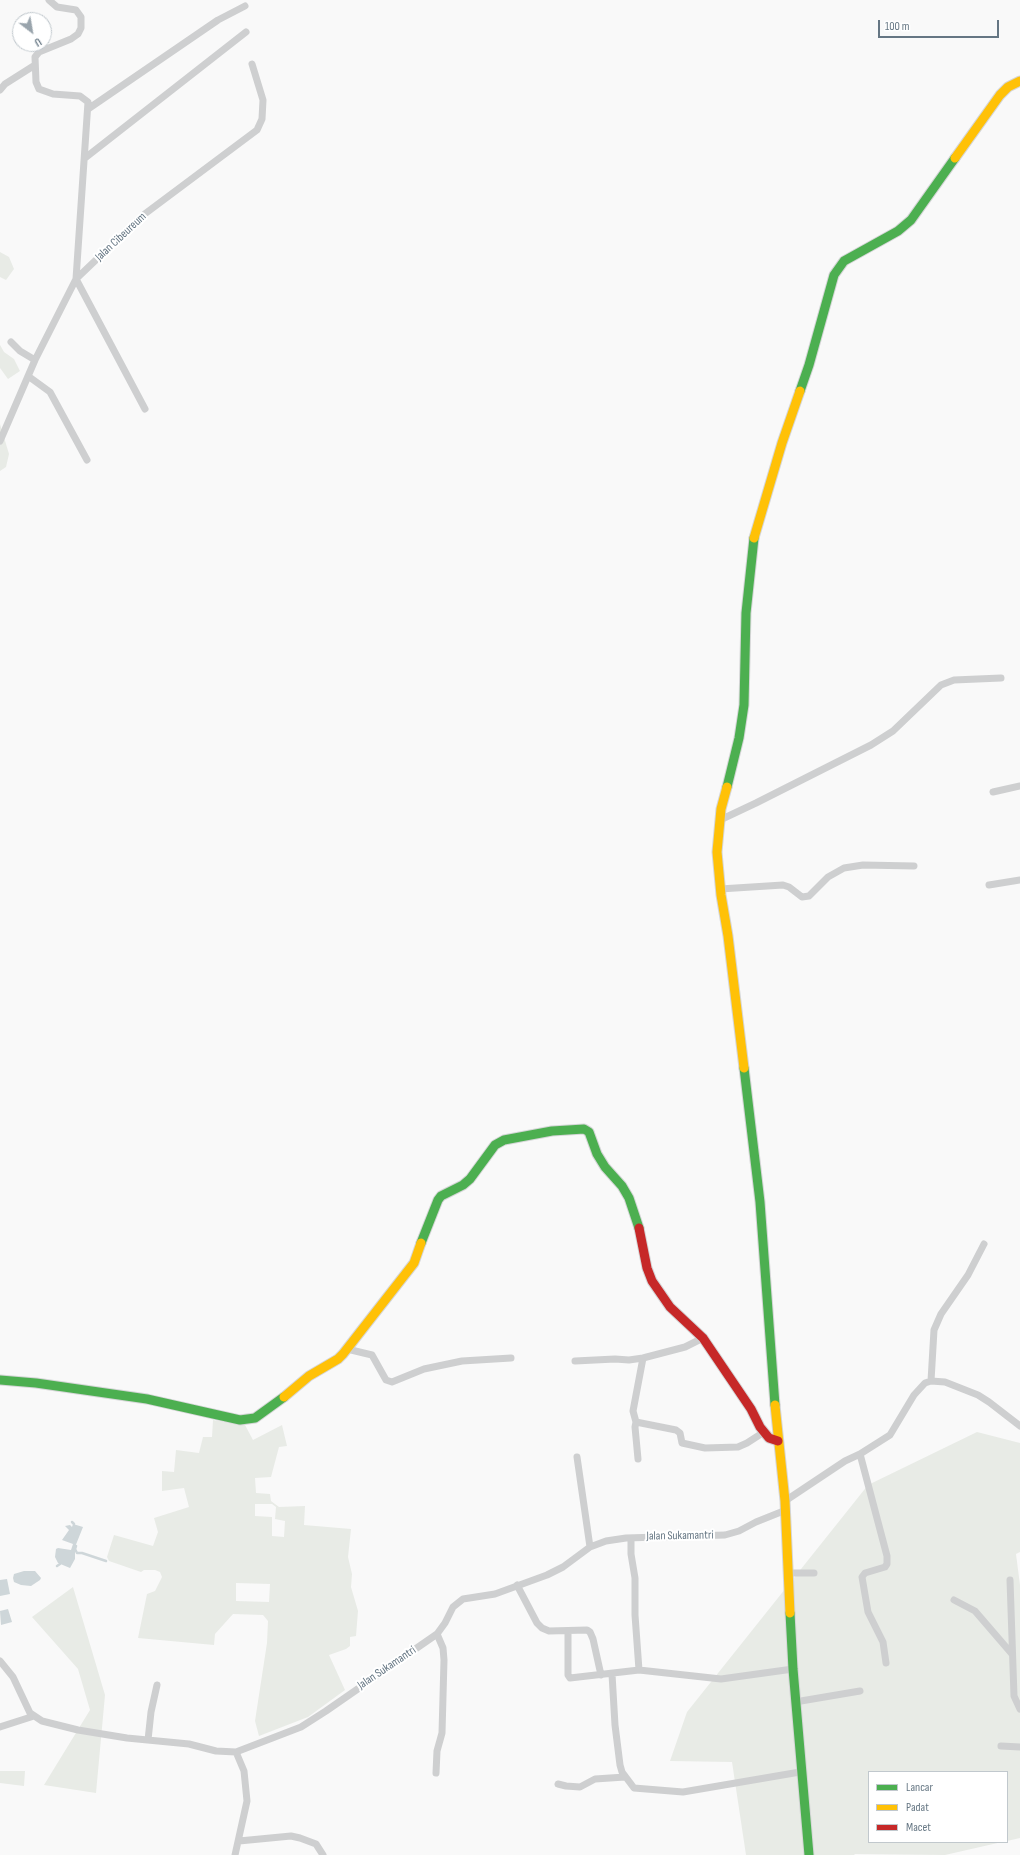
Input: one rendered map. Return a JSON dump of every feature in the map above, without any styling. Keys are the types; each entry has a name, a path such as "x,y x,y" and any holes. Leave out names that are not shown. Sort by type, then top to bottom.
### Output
{"street":[{"path":"49,0 57,7 78,11 82,23 78,34 71,39 36,54 35,65 36,82 39,89 54,94 84,98 88,102 76,279 145,409"},
{"path":"88,109 218,20 245,6"},
{"path":"85,158 246,32"},
{"name":"Jalan Cibeureum","path":"0,441 35,360 76,279 142,216 257,130 262,120 263,100 252,64"},
{"path":"0,90 5,84 35,65"},
{"path":"809,1855 800,1772 793,1669 785,1505 778,1441 760,1202 730,950 720,889 717,852 720,809 741,730 744,705 746,613 753,544 757,524 808,365 834,275 844,261 851,256 898,231 911,220 1000,95 1008,87 1020,80"},
{"path":"11,342 20,351 35,360"},
{"path":"28,376 50,392 86,460"},
{"path":"720,820 871,745 893,731 941,685 954,680 1001,678"},
{"path":"992,792 1020,786"},
{"path":"720,889 783,885 789,887 802,897 809,896 828,877 844,868 863,865 914,866"},
{"path":"989,885 1020,880"},
{"path":"0,1380 36,1383 147,1399 240,1420 255,1418 271,1408 309,1376 338,1359 347,1349 414,1263 438,1200 448,1192 463,1186 470,1179 495,1145 504,1140 517,1137 581,1128 589,1132 597,1154 605,1167 622,1186 629,1198 637,1220 647,1268 652,1281 670,1307 704,1338 751,1409 760,1427 769,1438 778,1441"},
{"path":"984,1244 968,1275 941,1314 934,1330 932,1381 945,1382 978,1395 1020,1426"},
{"path":"575,1361 615,1359 629,1360 644,1358 685,1347 704,1338"},
{"path":"347,1349 372,1355 386,1380 392,1382 424,1369 462,1361 511,1358"},
{"path":"638,1459 634,1411 644,1358"},
{"name":"Jalan Sukamantri","path":"34,1716 42,1721 78,1730 189,1744 216,1751 236,1752 301,1727 437,1634 445,1623 453,1607 459,1600 467,1597 495,1594 555,1571 590,1547 606,1541 631,1538 725,1535 739,1531 756,1522 785,1505 846,1462 890,1435 917,1390 925,1383 932,1381"},
{"path":"636,1422 676,1430 680,1433 682,1443 705,1448 738,1447 764,1432"},
{"path":"860,1454 888,1556 885,1567 865,1573 862,1577 868,1612 883,1642 886,1663"},
{"path":"577,1457 590,1547"},
{"path":"631,1538 631,1554 635,1578 635,1615 639,1670"},
{"path":"788,1573 814,1573"},
{"path":"1010,1580 1014,1696 1020,1709"},
{"path":"517,1585 540,1627 549,1631 587,1630 590,1632 601,1675"},
{"path":"954,1600 975,1611 1012,1654"},
{"path":"568,1631 568,1677 612,1674 639,1670 721,1679 793,1669"},
{"path":"436,1773 437,1751 442,1733 444,1660 443,1648 437,1634"},
{"path":"0,1661 12,1677 26,1706 34,1716 0,1727"},
{"path":"612,1674 615,1725 620,1765 625,1777 634,1788 640,1790 678,1792 800,1772"},
{"path":"148,1740 151,1712 157,1686"},
{"path":"795,1702 860,1691"},
{"path":"1001,1746 1020,1747"},
{"path":"235,1855 247,1801 244,1771 236,1752"},
{"path":"558,1784 580,1787 595,1779 625,1777"},
{"path":"239,1841 291,1836 316,1844 323,1855"}],"shaded area":[{"path":"0,252 9,257 14,269 6,280 0,277"},
{"path":"0,345 4,352 14,359 20,371 8,379 0,368"},
{"path":"0,424 9,454 6,467 0,471"},
{"path":"213,1420 245,1425 253,1440 282,1425 287,1446 279,1447 271,1477 255,1478 256,1493 270,1494 271,1501 279,1507 305,1506 304,1525 351,1529 348,1557 352,1574 351,1587 358,1611 356,1636 350,1637 350,1646 346,1649 329,1655 345,1690 308,1717 259,1736 255,1721 267,1643 268,1621 263,1615 233,1614 215,1634 214,1645 138,1638 147,1594 155,1591 162,1577 160,1572 155,1570 144,1570 141,1572 109,1561 107,1557 114,1535 153,1546 158,1532 154,1518 189,1507 184,1488 162,1491 162,1471 174,1472 176,1450 199,1453 203,1437 212,1437","holes":["255,1504 272,1504 276,1507 275,1519 285,1521 284,1537 272,1536 272,1517 255,1516","236,1583 270,1584 269,1602 236,1601"]},
{"path":"977,1432 1020,1443 1020,1552 1016,1554 1020,1585 1020,1838 1008,1841 1008,1771 868,1771 868,1843 998,1843 945,1855 746,1855 732,1762 670,1761 687,1712 868,1485"},
{"path":"73,1524 83,1527 75,1547 75,1559 70,1568 58,1563 55,1557 56,1549 58,1548 71,1550 73,1544 62,1540 69,1530 65,1526 70,1525 72,1527"},
{"path":"24,1571 35,1571 41,1578 31,1586 21,1585 14,1582 14,1574"},
{"path":"7,1579 10,1594 0,1596 0,1580"},
{"path":"73,1587 105,1695 96,1793 44,1785 90,1710 78,1669 32,1617"},
{"path":"8,1609 12,1622 1,1625 0,1611"},
{"path":"0,1771 25,1771 24,1786 0,1783"}],"waterway":[{"path":"76,1546 75,1549 77,1553 82,1553 106,1561"}],"traffic: fast":[{"path":"800,391 809,365 834,275 844,261 898,231 911,220 955,158"},
{"path":"727,787 739,738 744,705 746,613 754,538"},
{"path":"744,1068 760,1202 775,1405"},
{"path":"421,1243 441,1196 463,1185 470,1179 495,1145 504,1140 552,1131 584,1129 589,1132 597,1154 605,1167 622,1186 629,1198 639,1228"},
{"path":"0,1380 36,1383 147,1399 240,1420 255,1418 284,1397"},
{"path":"790,1613 793,1669 809,1855"}],"traffic: slow":[{"path":"955,158 1000,95 1008,87 1020,81"},
{"path":"754,538 782,443 800,391"},
{"path":"727,787 721,809 717,852 721,895 728,936 744,1068"},
{"path":"284,1397 309,1376 338,1359 343,1354 414,1263 421,1243"},
{"path":"775,1405 785,1501 790,1613"}],"traffic: jam":[{"path":"639,1228 647,1268 652,1281 670,1307 703,1338 751,1409 760,1427 769,1438 778,1441"}]}
